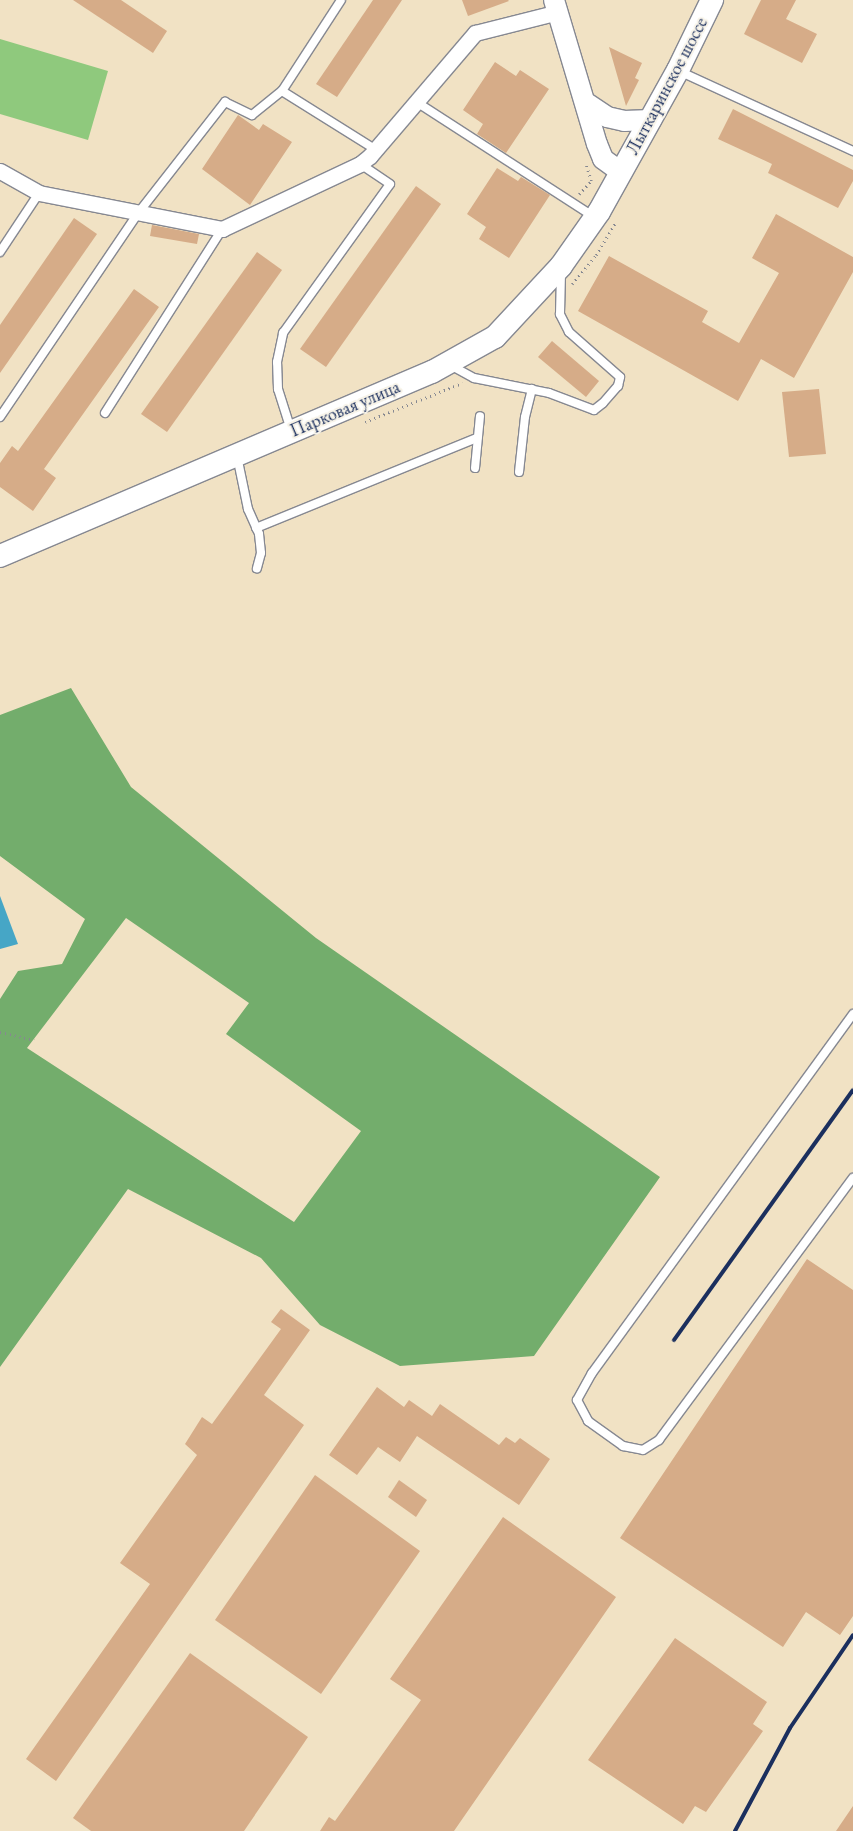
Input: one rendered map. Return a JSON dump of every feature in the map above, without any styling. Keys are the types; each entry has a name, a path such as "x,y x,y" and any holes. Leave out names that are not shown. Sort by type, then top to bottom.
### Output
{"main road":[{"name":"Лыткаринское шоссе","path":"621,172 678,70 712,0"},
{"name":"Парковая улица","path":"0,556 448,364 495,337 605,220 621,172"}],"street":[{"path":"0,171 39,193 222,230 360,164 376,150 415,101 475,33 556,6 588,104 603,159 621,172"},
{"path":"588,104 607,117 624,121 651,120"}],"lane":[{"path":"0,417 139,212 225,102 252,115 282,91 341,0"},
{"path":"678,70 853,151"},
{"path":"282,91 376,150"},
{"path":"415,101 605,220"},
{"path":"292,431 278,389 277,362 283,334 390,184 360,164"},
{"path":"0,252 39,193"},
{"path":"105,413 222,230"},
{"path":"448,364 474,378 532,389 594,410 618,386 620,377 569,332 560,314 559,300 562,266"},
{"path":"519,472 524,417 532,389"},
{"path":"475,468 480,416"},
{"path":"256,528 478,438"},
{"path":"236,454 248,509 256,528 261,553 257,568"},
{"path":"853,1014 592,1373 577,1400 588,1421 623,1446 643,1450 659,1440 853,1178"}],"path":[{"path":"559,300 596,255 605,220"},
{"path":"0,1032 34,1040"}],"green space":[{"path":"0,39 108,71 88,140 0,114"},
{"path":"71,688 131,787 316,938 660,1177 534,1356 400,1366 320,1325 261,1258 128,1189 0,1367 0,999 18,971 62,964 85,919 0,856 0,715","holes":["126,918 249,1003 226,1034 361,1131 294,1222 27,1048"]}],"water":[{"path":"0,896 18,944 0,949"}],"building":[{"path":"73,0 121,0 167,31 153,53"},
{"path":"373,0 402,0 337,97 316,84"},
{"path":"462,0 508,0 509,1 468,16"},
{"path":"761,0 796,0 786,19 817,34 802,63 744,34"},
{"path":"609,47 642,63 635,78 639,80 626,106"},
{"path":"495,62 516,76 520,70 549,89 506,153 477,134 483,124 463,110"},
{"path":"733,109 853,170 853,181 838,208 768,173 772,164 718,139"},
{"path":"238,115 259,130 263,124 292,142 250,205 202,169"},
{"path":"497,168 518,181 521,177 550,195 509,258 479,239 486,227 467,214"},
{"path":"416,186 441,204 326,367 300,349"},
{"path":"776,214 853,257 853,272 794,378 761,359 738,401 578,311 609,256 708,311 702,322 739,343 779,273 752,258"},
{"path":"74,218 97,234 0,373 0,325"},
{"path":"152,225 199,234 197,244 150,236"},
{"path":"257,252 282,270 167,432 141,414"},
{"path":"134,289 159,307 44,469 56,478 33,511 0,487 0,463 12,446 18,451"},
{"path":"552,341 599,381 586,397 538,357"},
{"path":"819,389 826,454 789,457 782,392"},
{"path":"807,1259 853,1290 853,1616 840,1635 806,1612 783,1647 620,1538"},
{"path":"281,1309 310,1330 264,1395 304,1425 56,1781 26,1759 150,1584 120,1563 197,1455 185,1444 202,1417 212,1424 281,1329 271,1322"},
{"path":"377,1387 404,1407 409,1400 432,1416 440,1404 499,1445 506,1437 515,1443 520,1438 550,1459 519,1505 417,1436 400,1462 378,1447 357,1475 329,1455"},
{"path":"315,1475 420,1551 321,1694 215,1620"},
{"path":"399,1480 427,1500 416,1517 388,1497"},
{"path":"503,1517 616,1597 454,1831 320,1831 329,1817 335,1821 421,1700 390,1679"},
{"path":"675,1638 767,1702 753,1724 763,1731 706,1812 695,1806 683,1824 588,1760"},
{"path":"190,1653 308,1737 244,1831 91,1831 73,1818"},
{"path":"853,1806 853,1831 836,1831"}],"railway":[{"path":"674,1340 853,1090"},
{"path":"735,1831 790,1728 853,1635"}]}
